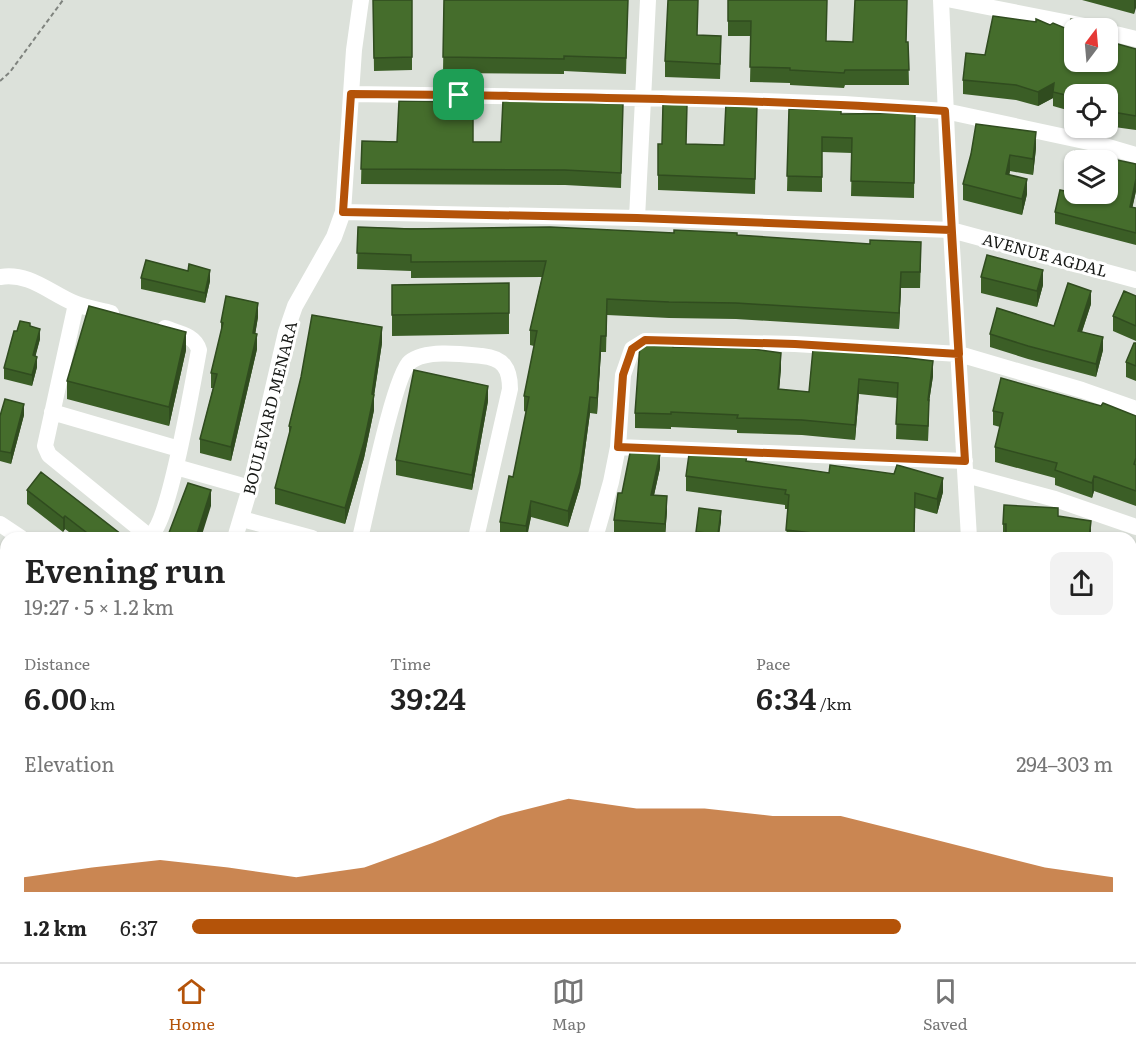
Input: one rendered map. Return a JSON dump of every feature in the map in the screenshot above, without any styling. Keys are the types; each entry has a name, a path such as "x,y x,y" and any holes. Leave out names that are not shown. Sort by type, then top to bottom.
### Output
{"street":[{"name":"BOULEVARD MENARA","path":"237,532 250,488 286,332 295,306 334,237 343,212 357,19 361,0"},
{"path":"637,218 648,0"},
{"path":"941,0 951,230 969,532"},
{"path":"952,0 1064,22"},
{"path":"1118,35 1136,39"},
{"path":"351,94 643,98 844,104 945,111 1075,139 1136,155"},
{"name":"AVENUE AGDAL","path":"343,212 637,218 951,230 1136,280"},
{"path":"0,277 15,276 32,281 76,304 131,319"},
{"path":"76,304 45,440 49,455 144,532"},
{"path":"153,325 191,338 197,343 199,350 176,467 159,525 153,532"},
{"path":"597,532 618,447 625,367 632,349 645,340 795,344 959,354 1082,390 1136,409"},
{"path":"361,532 394,397 404,368 410,361 422,355 465,354 499,360 510,374 510,389 477,532"},
{"path":"52,412 179,449"},
{"path":"618,447 965,468 1136,527"},
{"path":"176,467 250,488"},
{"path":"242,519 290,532"}],"path":[{"path":"0,81 10,72 63,0"}],"building":[{"path":"373,0 412,0 412,57 374,58"},
{"path":"444,0 628,0 626,58 443,57"},
{"path":"668,0 698,0 697,35 721,36 720,64 665,61"},
{"path":"728,0 827,0 826,41 853,42 855,0 907,0 906,42 908,42 909,70 845,70 844,73 750,67 751,21 728,21"},
{"path":"993,16 1036,22 1036,19 1064,28 1064,72 1118,72 1118,44 1136,49 1136,116 1118,113 1118,84 1064,84 1064,95 1053,92 1054,83 1038,92 1016,85 963,80 966,53 985,55"},
{"path":"503,100 623,104 621,173 565,170 361,169 362,141 397,142 399,101 473,102 473,142 501,142"},
{"path":"663,103 687,104 686,144 724,145 726,103 757,104 755,179 658,175 658,144 662,144"},
{"path":"789,109 841,110 841,114 915,113 914,183 851,181 852,138 822,137 822,177 787,176"},
{"path":"976,124 1036,132 1033,159 1010,155 1006,174 1027,179 1022,199 963,184"},
{"path":"1118,160 1136,164 1136,179 1130,207 1136,208 1136,233 1055,212 1060,190 1064,191 1064,204 1118,204"},
{"path":"358,227 410,229 550,227 674,233 674,230 870,244 870,240 921,242 920,272 901,272 899,313 736,303 607,299 606,336 601,336 597,398 590,397 580,472 568,511 531,501 526,526 500,522 509,476 513,477 529,397 524,396 537,331 530,330 546,261 411,262 411,255 357,253"},
{"path":"987,255 1043,270 1037,291 981,277"},
{"path":"146,260 188,271 189,264 210,270 205,293 141,278"},
{"path":"509,283 509,313 392,315 392,285"},
{"path":"1068,283 1091,291 1078,331 1103,337 1096,364 990,334 997,308 1054,326"},
{"path":"1124,291 1136,296 1136,326 1113,316"},
{"path":"226,296 258,303 253,333 257,334 231,447 200,439 217,374 211,373 223,323 221,322"},
{"path":"89,306 186,332 169,407 67,381"},
{"path":"312,315 382,327 372,394 374,395 364,442 345,508 275,488 291,427 289,426 301,377"},
{"path":"20,321 30,323 30,326 40,329 33,355 37,357 32,375 4,368 14,331 17,331"},
{"path":"1136,343 1136,366 1126,362"},
{"path":"640,344 747,348 781,353 778,389 809,392 813,349 933,361 928,400 928,426 896,424 898,383 859,379 855,425 802,420 737,418 738,415 635,413"},
{"path":"414,370 488,386 472,475 396,460"},
{"path":"1001,378 1101,406 1103,403 1136,416 1134,464 1136,465 1136,491 1094,476 1092,483 1055,470 1057,463 995,447 1003,413 993,411"},
{"path":"5,399 24,404 11,453 0,451 0,416"},
{"path":"690,447 747,455 746,461 829,473 830,465 894,474 897,465 943,478 937,499 915,493 914,532 804,532 786,530 789,495 785,494 786,490 686,476"},
{"path":"631,448 660,454 651,495 667,496 665,524 614,520 618,493 622,493"},
{"path":"41,472 118,532 86,532 65,516 63,518 27,490"},
{"path":"188,483 211,490 198,532 169,532"},
{"path":"1004,505 1058,508 1058,516 1091,521 1090,532 1006,532 1006,524 1003,524"},
{"path":"699,508 721,511 718,532 696,532"}],"route":[{"path":"459,95 351,94 343,212 637,218 951,230 959,354 965,461 618,447 623,375 627,359 632,349 645,340 795,344 959,354 945,111 844,104 702,99 459,95"}]}
